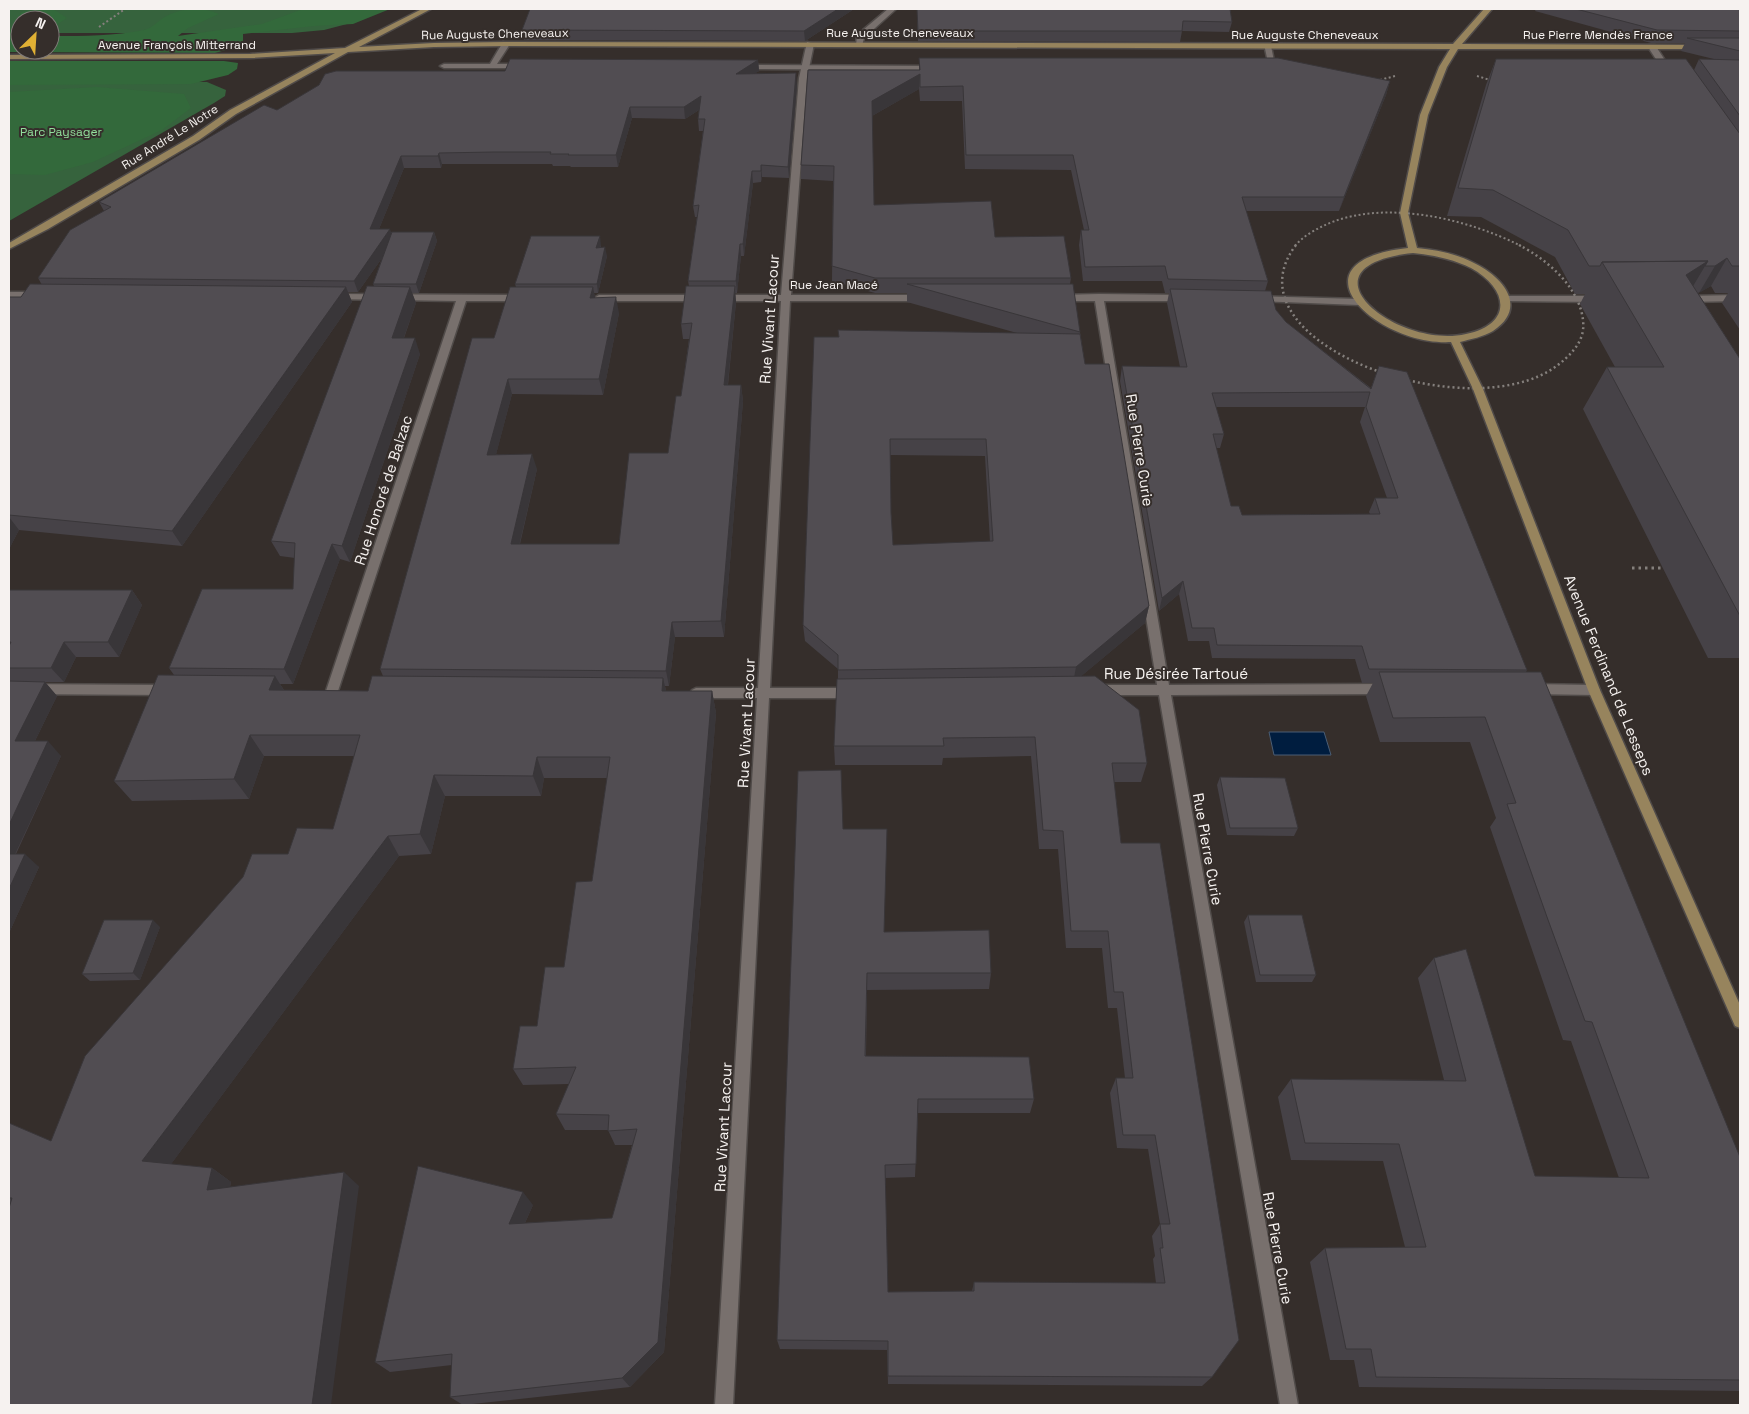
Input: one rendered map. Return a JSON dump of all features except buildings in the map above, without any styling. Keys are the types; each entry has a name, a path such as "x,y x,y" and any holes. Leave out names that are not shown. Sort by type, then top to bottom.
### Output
{"street":[{"name":"Rue André Le Notre","path":"9,246 45,227 196,138 233,112 289,80 427,9"},
{"path":"859,44 860,37 892,9"},
{"path":"1413,250 1404,213 1424,115 1443,67 1456,47 1488,9"},
{"name":"Rue Auguste Cheneveaux","path":"345,50 506,44 1456,47"},
{"path":"492,66 506,44"},
{"name":"Rue Vivant Lacour","path":"724,1405 786,298 805,68 810,44"},
{"path":"1264,69 1274,69 1267,46"},
{"name":"Rue Pierre Mendès France","path":"1456,47 1711,47"},
{"path":"1652,47 1671,68 1676,81"},
{"name":"Avenue François Mitterrand","path":"9,57 250,56 345,50"},
{"path":"444,66 531,66"},
{"path":"736,67 940,68"},
{"path":"1657,68 1671,68"},
{"path":"1413,250 1438,253 1461,260 1482,271 1497,284 1505,299 1506,311 1501,321 1490,330 1475,336 1454,339 1431,338 1409,333 1388,325 1371,314 1359,302 1353,288 1354,276 1362,265 1375,256 1413,250"},
{"path":"9,295 48,295"},
{"path":"324,297 528,298"},
{"name":"Rue Honoré de Balzac","path":"332,691 462,298"},
{"name":"Rue Jean Macé","path":"587,298 933,298"},
{"path":"1050,298 1196,298"},
{"name":"Rue Pierre Curie","path":"1099,298 1164,689 1289,1405"},
{"path":"1673,299 1740,298"},
{"path":"1245,299 1359,302"},
{"path":"1505,299 1615,299"},
{"name":"Avenue Ferdinand de Lesseps","path":"1454,339 1478,389 1594,690 1740,1021"},
{"name":"Rue Désirée Tartoué","path":"1084,690 1402,689"},
{"path":"1522,689 1594,690"},
{"path":"9,690 185,690"},
{"path":"685,693 864,692"}],"path":[{"path":"1475,75 1488,80 1497,80"},
{"path":"1374,82 1398,76"},
{"path":"1283,267 1282,288 1284,299 1303,326 1325,346 1357,364 1399,380 1437,387 1478,389 1530,382 1557,368 1579,345 1583,329 1582,314 1571,288 1548,264 1520,245 1473,225 1438,217 1404,213 1351,217 1329,224 1306,236 1293,248 1284,261"},
{"path":"1632,568 1672,568"}],"green space":[{"path":"9,9 380,9 347,24 324,30 292,33 60,33 60,10 10,10 9,33"},
{"path":"191,9 212,11 219,14 188,28 178,36 262,24 303,9 390,9 353,24 314,26 243,34 243,45 215,53 60,52 60,36 99,35 144,30 176,12"},
{"path":"60,14 67,18 60,23"},
{"path":"10,31 10,52 9,52"},
{"path":"9,61 224,61 238,63 237,69 228,75 191,84 9,85"},
{"name":"Parc Paysager","path":"9,81 207,82 226,90 225,96 214,103 9,221"},
{"name":"Parc Paysager","path":"97,87 184,94 191,108 162,130 93,162 45,175 9,174 9,92"}],"water":[{"path":"1269,732 1324,732 1331,755 1274,755"}]}
